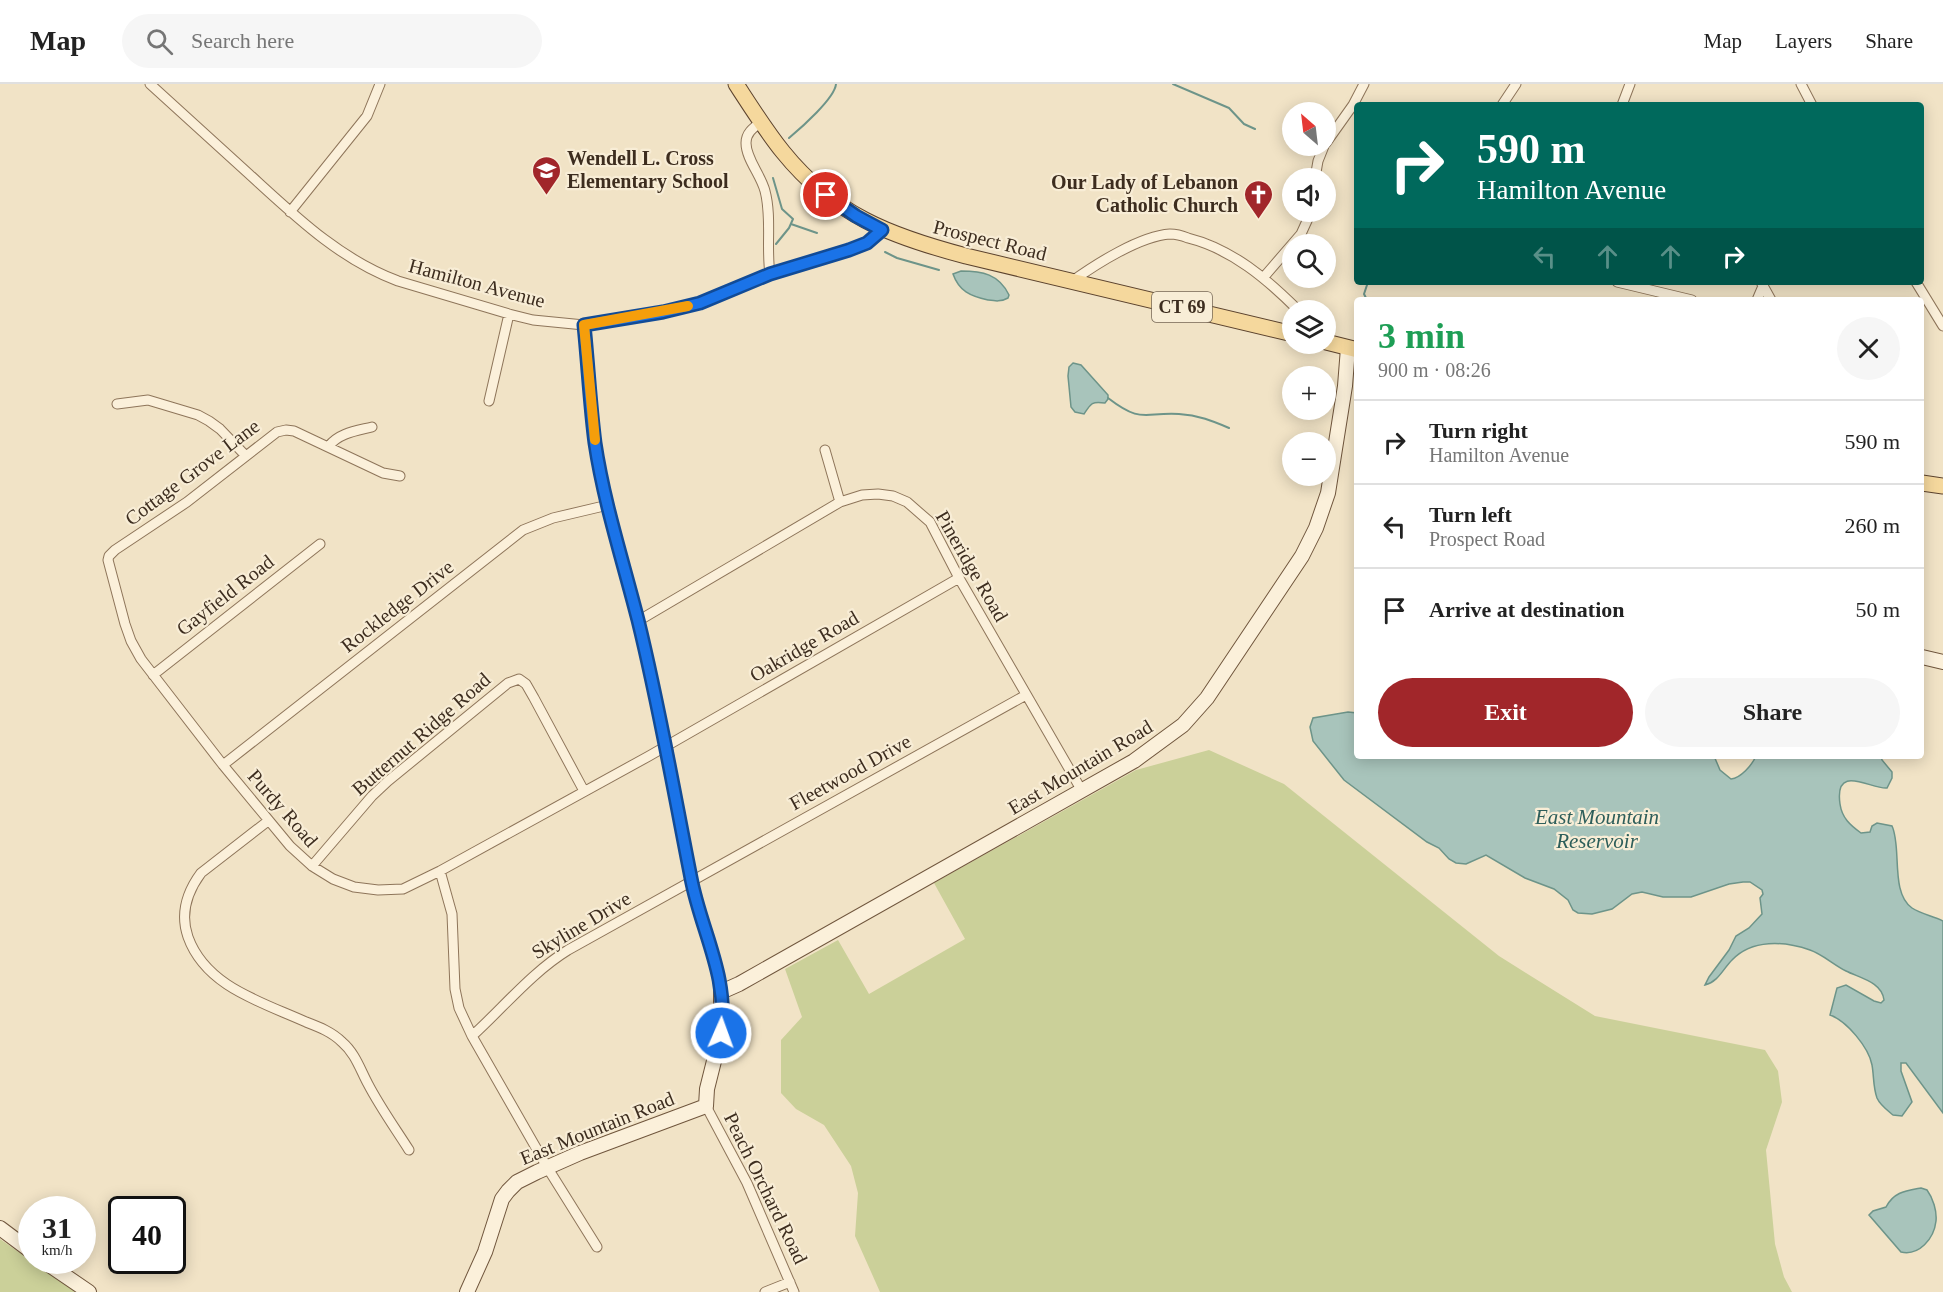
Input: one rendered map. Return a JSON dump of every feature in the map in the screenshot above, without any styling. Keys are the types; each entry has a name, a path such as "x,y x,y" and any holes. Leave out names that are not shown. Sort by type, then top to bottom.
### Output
{"main road":[{"name":"Prospect Road","path":"736,84 782,151 816,187 856,216 882,230 919,244 1282,331"},
{"path":"1336,345 1353,349"},
{"path":"1924,483 1943,486"}],"street":[{"name":"Hamilton Avenue","path":"150,84 324,241 378,273 533,320 584,325 686,307 770,274 867,243 882,230"},
{"path":"290,212 367,116 380,84"},
{"path":"1355,102 1364,84"},
{"path":"1504,102 1516,84"},
{"path":"1623,102 1630,84"},
{"path":"1801,84 1810,102"},
{"path":"1336,129 1354,103"},
{"path":"761,122 747,134 746,144 747,152 762,184 767,204 767,257 770,274"},
{"path":"1263,278 1301,234 1306,222"},
{"path":"1071,282 1093,266 1122,251 1152,238 1172,234 1207,243 1232,256 1263,278 1287,300"},
{"path":"1630,285 1680,297"},
{"path":"1918,285 1943,326"},
{"path":"489,401 509,314"},
{"name":"Peach Orchard Road","path":"584,325 595,442 608,506 667,746 691,882 712,947 721,992 722,1026 707,1089 706,1106 747,1183 794,1292"},
{"name":"East Mountain Road","path":"721,992 739,984 1134,761 1159,745 1183,725 1208,698 1302,556 1316,528 1328,493 1353,349"},
{"path":"117,404 148,400 198,416 220,429 246,456"},
{"path":"329,446 333,440 342,435 372,427"},
{"name":"Cottage Grove Lane","path":"109,556 186,502 273,434 286,430 294,431 329,446 383,473 400,476"},
{"path":"825,450 840,501"},
{"name":"Pineridge Road","path":"638,621 840,501 862,495 878,494 907,502 930,522 959,578 1082,791"},
{"name":"Rockledge Drive","path":"223,765 524,530 546,520 608,506"},
{"name":"Gayfield Road","path":"153,675 320,544"},
{"name":"Purdy Road","path":"109,556 109,564 128,633 135,650 268,821 312,866 333,879 354,886 378,890 403,889 667,746"},
{"name":"Oakridge Road","path":"667,746 959,578"},
{"path":"1924,657 1943,662"},
{"name":"Butternut Ridge Road","path":"312,866 372,796 508,682 519,680 526,684 584,791"},
{"name":"Fleetwood Drive","path":"691,882 1026,695"},
{"path":"268,821 201,873 195,881 187,897 184,916 190,943 205,966 220,981 237,991 323,1029 340,1040 355,1058 371,1089 409,1150"},
{"path":"440,871 452,914 455,989 459,1008 472,1036 597,1247"},
{"name":"Skyline Drive","path":"472,1036 549,962 691,882"},
{"name":"East Mountain Road","path":"467,1292 478,1268 497,1210 505,1195 517,1182 548,1167 706,1106"},
{"path":"0,1228 18,1242"},
{"path":"62,1274 88,1292"},
{"path":"765,1292 790,1282"}],"green space":[{"path":"1209,750 1284,784 1499,956 1595,1016 1765,1050 1778,1071 1782,1102 1766,1150 1775,1244 1784,1277 1792,1292 880,1292 855,1236 858,1193 851,1166 824,1125 796,1109 781,1093 781,1040 802,1017 785,969 838,940 869,994 965,939 934,883 1136,770"},
{"path":"0,1239 18,1252 18,1274 50,1274 80,1292 0,1292"}],"water":[{"path":"961,271 983,273 995,278 1005,288 1009,295 1008,298 1000,301 988,300 966,292 958,285 953,274"},
{"path":"1073,363 1081,365 1108,395 1105,403 1092,404 1084,414 1075,412 1071,407 1068,376 1069,367"},
{"name":"East Mountain Reservoir","path":"1354,713 1354,759 1715,759 1720,770 1731,779 1746,770 1754,759 1882,759 1892,772 1887,788 1848,781 1843,784 1840,791 1840,804 1847,821 1861,833 1870,832 1872,826 1877,823 1892,826 1895,835 1899,881 1905,901 1912,908 1943,921 1943,1113 1906,1063 1901,1063 1901,1071 1912,1102 1902,1116 1893,1115 1877,1098 1872,1065 1862,1043 1850,1029 1830,1015 1837,988 1846,985 1881,1003 1884,1000 1882,994 1870,981 1846,971 1810,950 1790,945 1769,944 1749,948 1740,953 1717,978 1705,985 1736,936 1749,928 1762,914 1760,898 1763,894 1762,890 1750,882 1729,884 1691,897 1663,897 1642,892 1632,894 1612,909 1592,914 1578,913 1573,910 1568,900 1554,889 1525,878 1486,855 1466,864 1456,863 1449,859 1439,848 1427,842 1344,780 1313,741 1310,727 1313,718"},
{"path":"1921,1188 1927,1190 1933,1201 1936,1213 1935,1228 1925,1245 1908,1253 1901,1252 1869,1215 1873,1211 1886,1207 1900,1193"}],"waterway":[{"path":"789,138 824,105 836,84"},
{"path":"1173,84 1229,108 1244,124 1255,129"},
{"path":"773,178 782,209 793,219 776,244"},
{"path":"791,224 817,233"},
{"path":"885,252 897,258 939,270"},
{"path":"1366,297 1364,294 1367,285"},
{"path":"1108,398 1136,414 1186,415 1229,428"}],"slow traffic":[{"path":"595,440 584,325 688,306"}],"place":[{"name":"Wendell L. Cross Elementary School","path":"546,196"},
{"name":"Our Lady of Lebanon Catholic Church","path":"1259,220"}],"route":[{"path":"721,1033 720,979 691,882 667,746 601,474 595,442 584,325 663,312 700,303 770,274 867,243 882,230 856,216 826,195"}]}
